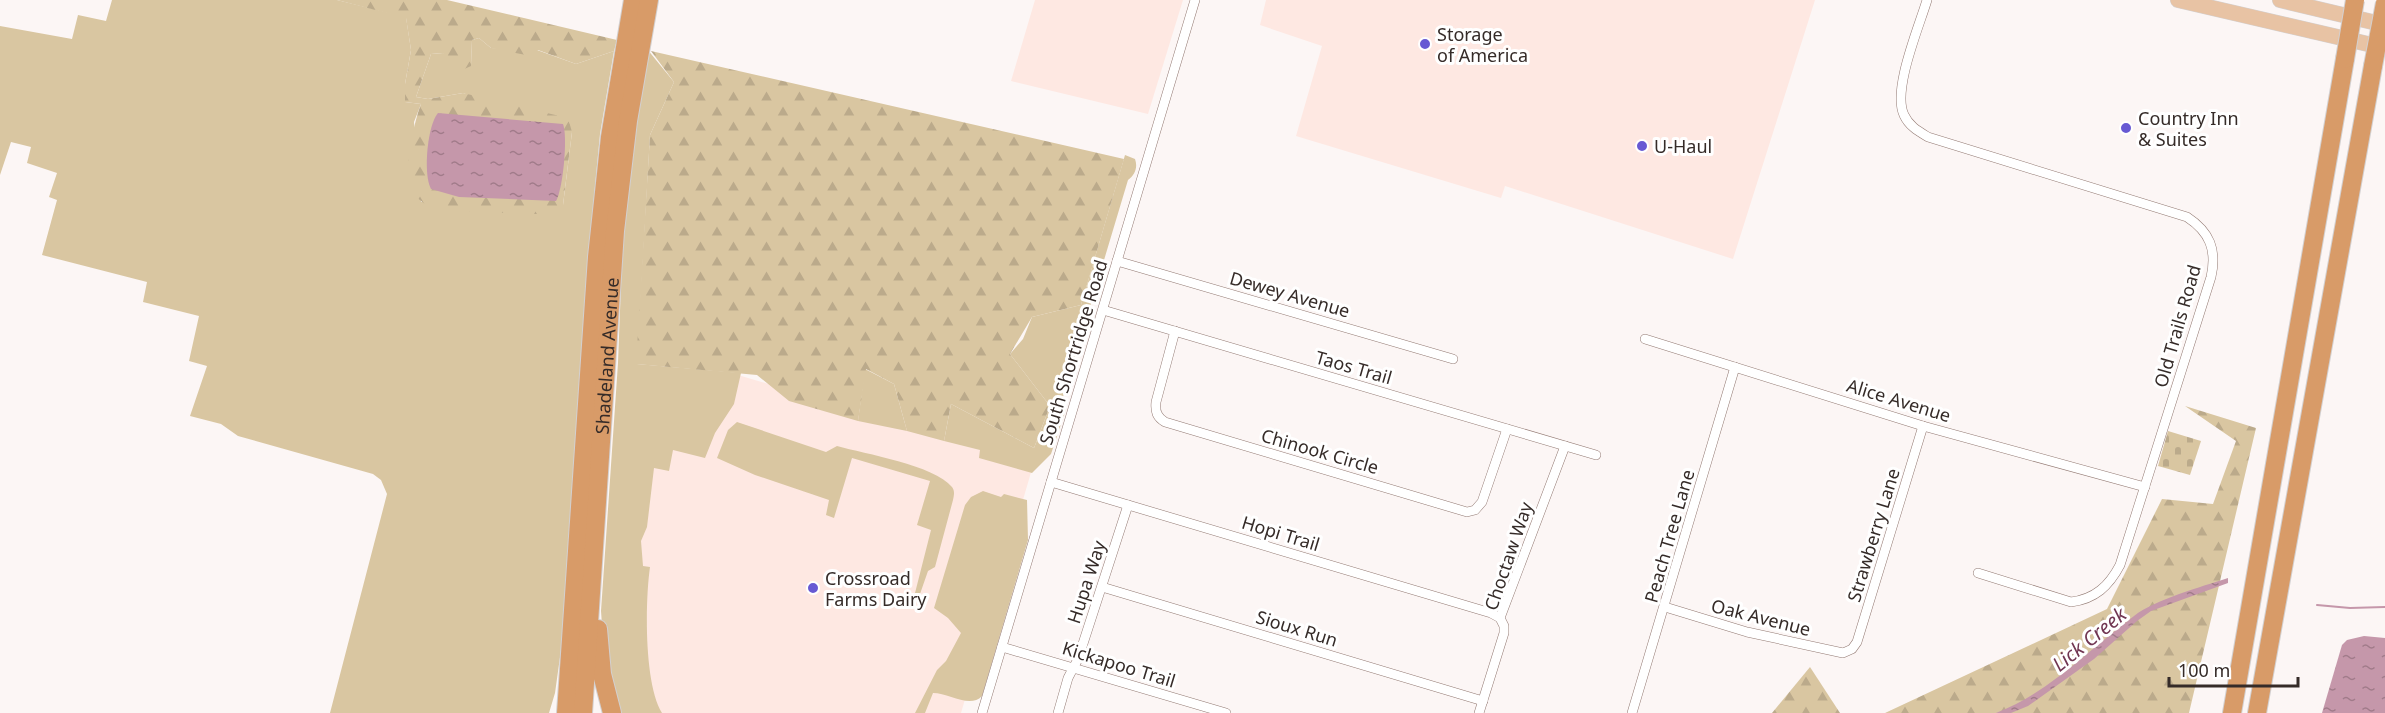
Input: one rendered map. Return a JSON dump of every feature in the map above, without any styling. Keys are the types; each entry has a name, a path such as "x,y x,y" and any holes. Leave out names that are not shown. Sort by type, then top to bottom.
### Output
{"highway":[{"name":"Shadeland Avenue","path":"566,713 602,210 613,114 633,0"},
{"name":"Shadeland Avenue","path":"583,713 615,231 628,122 650,0"},
{"path":"2232,713 2355,0"},
{"path":"2258,713 2385,1"},
{"path":"593,563 600,654 612,713"},
{"path":"555,713 568,675"}],"main road":[{"path":"2178,0 2385,48"},
{"path":"2280,0 2385,25"}],"street":[{"name":"South Shortridge Road","path":"982,713 1195,0"},
{"name":"Old Trails Road","path":"1927,0 1900,92 1904,114 1915,129 1938,140 2187,217 2203,229 2211,243 2214,258 2211,277 2145,488 2120,565 2113,578 2100,592 2084,600 2071,602 1978,573"},
{"name":"Dewey Avenue","path":"1117,261 1453,359"},
{"name":"Taos Trail","path":"1103,310 1596,455"},
{"name":"Chinook Circle","path":"1175,331 1155,411 1158,418 1165,423 1467,512 1475,510 1482,502 1507,429"},
{"name":"Alice Avenue","path":"1645,339 1923,426 2145,488"},
{"name":"Peach Tree Lane","path":"1632,713 1735,367"},
{"name":"Strawberry Lane","path":"1850,650 1857,642 1923,426"},
{"name":"Choctaw Way","path":"1479,713 1504,633 1504,626 1500,618 1565,446"},
{"name":"Hopi Trail","path":"1051,482 1491,613 1500,618"},
{"name":"Hupa Way","path":"1058,713 1128,505"},
{"name":"Sioux Run","path":"1102,587 1483,700"},
{"name":"Oak Avenue","path":"1665,607 1747,633 1843,653 1850,650"},
{"name":"Kickapoo Trail","path":"1002,647 1226,713"}],"shaded area":[{"path":"1035,0 1183,0 1148,114 1011,81"},
{"path":"1266,0 1815,0 1733,259 1505,186 1501,198 1296,136 1322,46 1260,25"},
{"path":"639,369 738,375 1034,462 961,713 647,713 634,683"}],"green space":[{"path":"112,0 337,0 406,17 411,50 405,84 405,102 421,104 414,122 421,202 563,205 572,132 463,93 428,99 416,97 431,54 443,53 471,65 472,40 479,38 491,48 537,50 576,64 614,51 600,134 561,650 555,693 549,713 330,713 387,494 381,480 373,474 238,436 221,424 190,416 207,366 189,361 199,316 143,302 147,282 42,255 57,200 49,197 57,173 27,163 31,147 11,142 0,175 0,26 72,39 78,15 106,21"},
{"path":"337,0 447,0 617,40 614,51 576,64 538,50 531,56 491,48 479,38 472,40 471,66 462,70 449,67 443,53 431,54 416,97 428,99 463,93 568,118 572,132 563,205 554,213 536,214 433,210 419,199 412,191 408,173 412,135 421,104 405,102 405,84 411,50 406,18"},
{"path":"647,49 674,82 650,135 637,364 741,373 734,404 715,433 705,458 673,450 669,471 654,468 647,527 641,541 643,566 650,567 647,600 649,663 656,700 662,713 618,713 604,652 601,611 618,363 623,232 635,123"},
{"path":"651,51 1124,159 1081,305 1032,317 1010,354 1050,406 1034,448 951,404 944,441 907,431 894,384 866,369 858,421 789,401 757,375 636,364 650,135 674,82"},
{"path":"1125,155 1135,159 1136,168 1128,180 1060,407 1066,409 1051,454 1032,473 979,458 980,450 944,441 951,404 1034,448 1050,406 1010,354 1023,339 1032,317 1081,305"},
{"path":"865,369 894,384 907,431 858,421"},
{"path":"2185,406 2256,428 2189,713 1885,713 2107,609 2162,499 2213,504 2236,441"},
{"path":"737,422 826,452 837,446 915,466 943,479 952,487 953,500 935,567 928,571 920,594 915,593 931,530 917,525 930,481 852,458 834,518 826,515 829,500 755,475 717,458 728,430"},
{"path":"2168,431 2201,441 2190,475 2158,466"},
{"path":"983,491 1001,497 1004,494 1027,500 1028,540 982,696 977,700 965,701 933,693 925,713 915,713 937,670 946,661 961,633 948,618 934,608 965,505 971,497"},
{"path":"1810,667 1840,713 1772,713"}],"water":[{"path":"438,113 563,124 564,163 561,186 556,201 459,197 431,189 427,173 427,151 431,128"},
{"name":"Lick Creek","path":"2228,578 2228,583 2151,611 2094,659 2028,706 2011,713 1996,713 2034,694 2143,610 2179,594"},
{"path":"2364,636 2385,638 2385,713 2322,713 2342,645 2347,640"}],"waterway":[{"name":"Lick Creek","path":"2317,605 2350,608 2385,607"}],"place":[{"name":"Storage of America","path":"1425,44"},
{"name":"Country Inn & Suites","path":"2126,128"},
{"name":"U-Haul","path":"1642,146"},
{"name":"Crossroad Farms Dairy","path":"813,588"}]}
